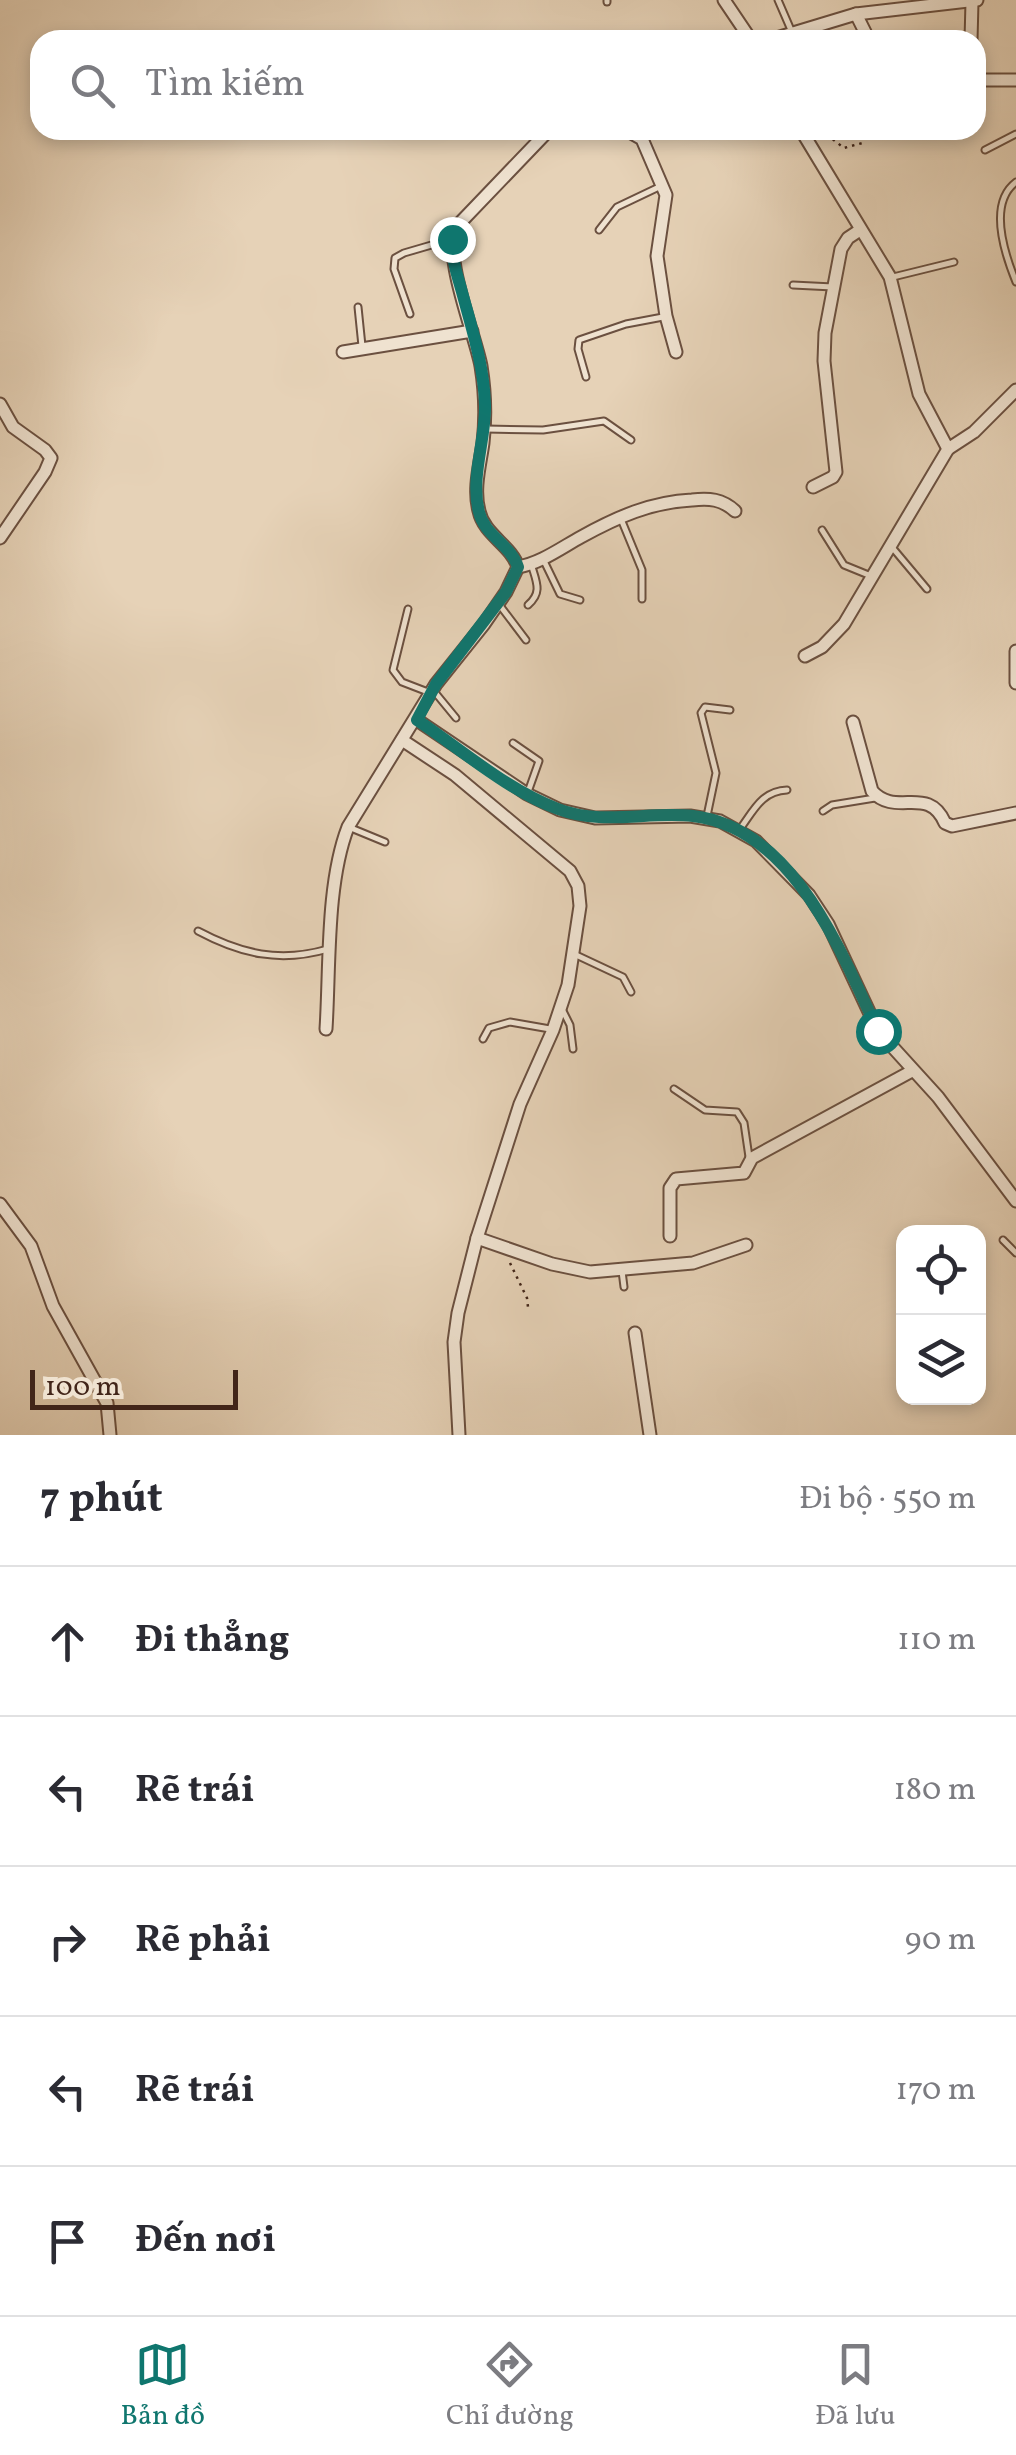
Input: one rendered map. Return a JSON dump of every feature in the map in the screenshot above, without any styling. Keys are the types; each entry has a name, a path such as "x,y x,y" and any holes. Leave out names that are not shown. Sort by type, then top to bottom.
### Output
{"street":[{"path":"724,0 744,30"},
{"path":"802,30 856,14 974,1 973,30"},
{"path":"856,14 865,30"},
{"path":"986,79 1016,80"},
{"path":"518,567 479,512 478,473 484,429 482,378 452,239 458,225 539,140"},
{"path":"643,140 666,202 657,256 676,352"},
{"path":"807,140 890,278 919,394 948,449"},
{"path":"813,487 836,472 824,361 833,287 844,243 860,230"},
{"path":"343,352 472,330"},
{"path":"805,656 822,647 844,624 948,449 1011,404 1016,390"},
{"path":"0,404 13,426 51,458 0,538"},
{"path":"326,1029 334,896 348,827 432,691 498,603 518,567 537,561 620,516 670,501 726,502 735,511"},
{"path":"1016,651 1016,682"},
{"path":"853,722 872,792 878,798 886,802 932,804 952,826 1016,813"},
{"path":"409,731 560,810 596,818 706,818 720,821 756,841 810,895 828,924 878,1031 938,1097 1016,1201"},
{"path":"409,731 454,775 570,871 578,886 580,906 561,1008 520,1104 477,1238 454,1342 459,1435"},
{"path":"670,1236 672,1182 689,1176 737,1176 748,1170 753,1157 912,1072"},
{"path":"0,1204 31,1246 53,1306 107,1402 110,1435"},
{"path":"477,1238 552,1264 590,1272 693,1262 746,1245"},
{"path":"635,1333 650,1435"}],"lane":[{"path":"778,0 791,30"},
{"path":"986,150 1016,134"},
{"path":"1016,182 1006,196 1000,231 1016,282"},
{"path":"600,230 626,201 662,186"},
{"path":"410,314 394,269 395,258 452,239"},
{"path":"890,278 954,262"},
{"path":"793,285 833,287"},
{"path":"358,308 362,349"},
{"path":"586,377 579,340 666,316"},
{"path":"484,429 543,430 604,421 631,440"},
{"path":"620,516 642,570 642,599"},
{"path":"822,530 844,566 871,576"},
{"path":"889,544 927,589"},
{"path":"537,561 560,594 580,600"},
{"path":"528,605 538,590 537,561"},
{"path":"498,603 526,640"},
{"path":"408,609 392,670 397,678 412,686 432,691 456,718"},
{"path":"706,818 716,773 702,713 705,707 730,710"},
{"path":"513,743 538,761 527,794"},
{"path":"738,831 764,796 773,790 787,790"},
{"path":"823,811 832,805 878,798"},
{"path":"348,827 386,842"},
{"path":"198,931 243,952 302,954 331,948"},
{"path":"573,954 623,976 631,992"},
{"path":"561,1008 570,1024 573,1049"},
{"path":"483,1039 489,1028 510,1022 553,1030"},
{"path":"674,1089 705,1110 740,1115 753,1157"},
{"path":"1003,1240 1016,1253"},
{"path":"622,1268 624,1287"}],"path":[{"path":"834,140 844,148 866,142"},
{"path":"505,1248 528,1307"}],"route":[{"path":"452,239 484,391 479,512 518,567 484,624 436,684 417,720 527,794 560,810 596,818 690,816 720,821 756,841 810,895 828,924 878,1031"}]}
